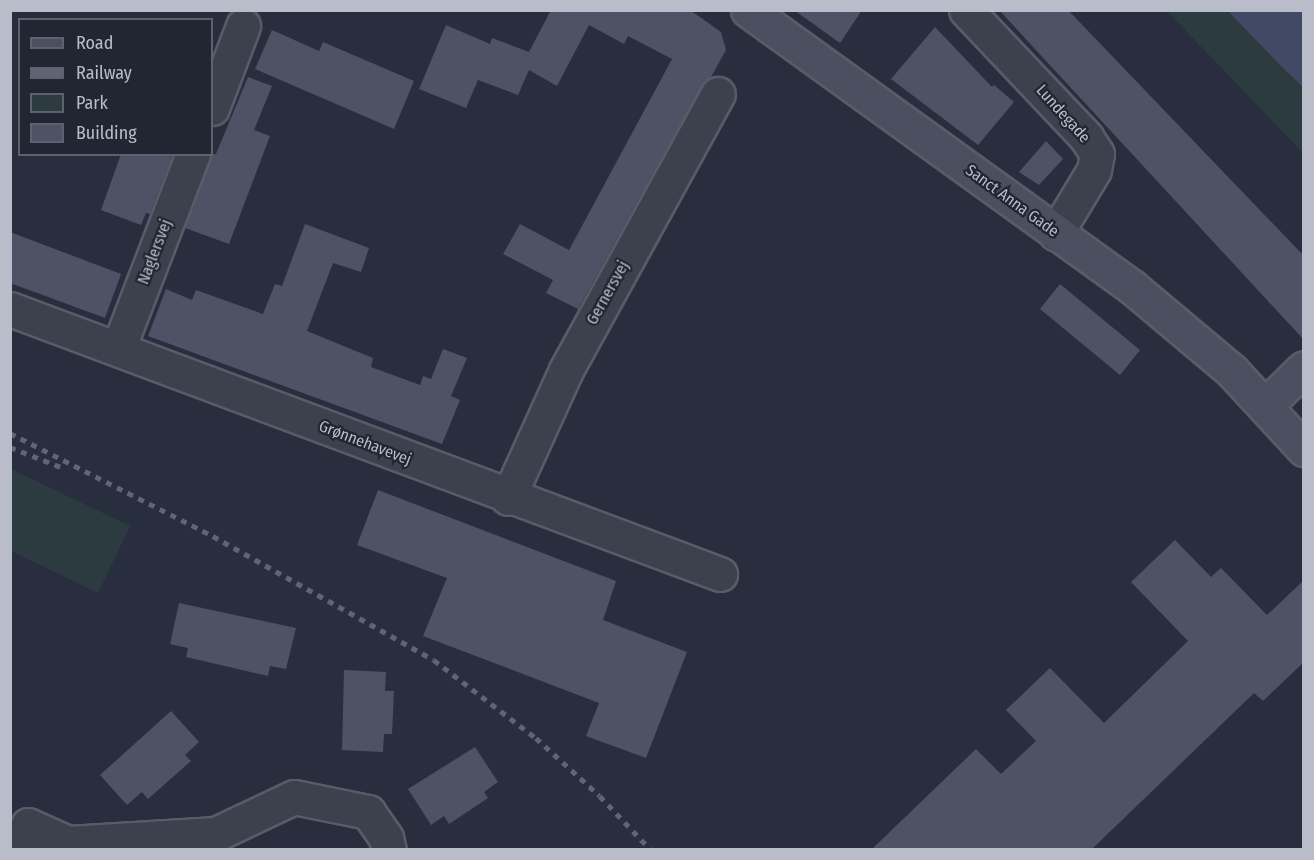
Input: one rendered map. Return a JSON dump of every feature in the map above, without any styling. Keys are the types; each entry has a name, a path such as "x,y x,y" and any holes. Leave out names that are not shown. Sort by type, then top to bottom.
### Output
{"main road":[{"name":"Sanct Anna Gade","path":"748,10 1132,287 1231,370 1304,449"},
{"path":"1265,406 1304,368"}],"street":[{"name":"Lundegade","path":"966,10 1086,137 1097,154 1095,170 1056,233"},
{"path":"213,97 243,26"},
{"name":"Gernersvej","path":"508,498 566,370 718,94"},
{"name":"Naglersvej","path":"118,348 192,156"},
{"name":"Grønnehavevej","path":"10,309 118,348 508,498 720,574"},
{"path":"17,849 28,825 68,843 216,834 294,797 368,812 386,838 389,849"}],"green space":[{"path":"1167,11 1303,11 1303,153"},
{"path":"11,469 130,526 98,593 11,551"}],"water":[{"path":"1228,11 1303,11 1303,87 1282,67"}],"building":[{"path":"551,10 690,10 721,32 726,50 711,77 702,85 578,309 546,293 553,280 503,254 520,224 569,250 672,59 628,36 624,44 589,25 557,86 529,70 518,95 478,80 466,108 419,89 446,25 490,44 492,38 529,52"},
{"path":"794,10 862,10 840,43"},
{"path":"999,10 1068,10 1304,256 1304,340"},
{"path":"935,27 992,87 994,85 1014,102 978,145 891,79"},
{"path":"272,30 319,51 323,42 414,81 394,129 255,69"},
{"path":"248,77 272,86 254,130 270,136 229,244 185,228 210,156 216,154"},
{"path":"1046,141 1063,159 1039,185 1019,172"},
{"path":"120,156 172,156 150,214 146,213 141,225 101,210"},
{"path":"305,224 369,248 361,272 333,263 307,331 373,358 371,367 420,385 423,376 431,379 443,349 467,358 451,396 460,400 442,444 148,336 166,289 192,300 196,290 263,314 275,284 282,286"},
{"path":"10,232 121,274 105,318 10,283"},
{"path":"1060,284 1140,350 1120,375 1040,309"},
{"path":"378,490 616,581 603,620 687,652 646,758 586,736 599,703 423,636 447,578 357,545"},
{"path":"1175,540 1211,577 1221,568 1267,615 1304,580 1304,662 1263,701 1254,693 1092,849 872,849 976,749 1001,774 1036,741 1006,710 1050,668 1104,723 1188,641 1131,582"},
{"path":"179,603 296,628 286,669 270,666 268,676 186,657 188,648 170,644"},
{"path":"344,670 386,672 385,691 394,691 392,734 384,734 383,752 342,750"},
{"path":"171,711 199,742 185,755 191,761 148,799 142,792 127,805 100,775"},
{"path":"475,747 498,782 484,792 488,798 449,824 444,816 431,825 408,789"}],"railway":[{"path":"10,433 213,536 434,660 536,738 600,796 651,850"},
{"path":"10,447 61,467"}]}
